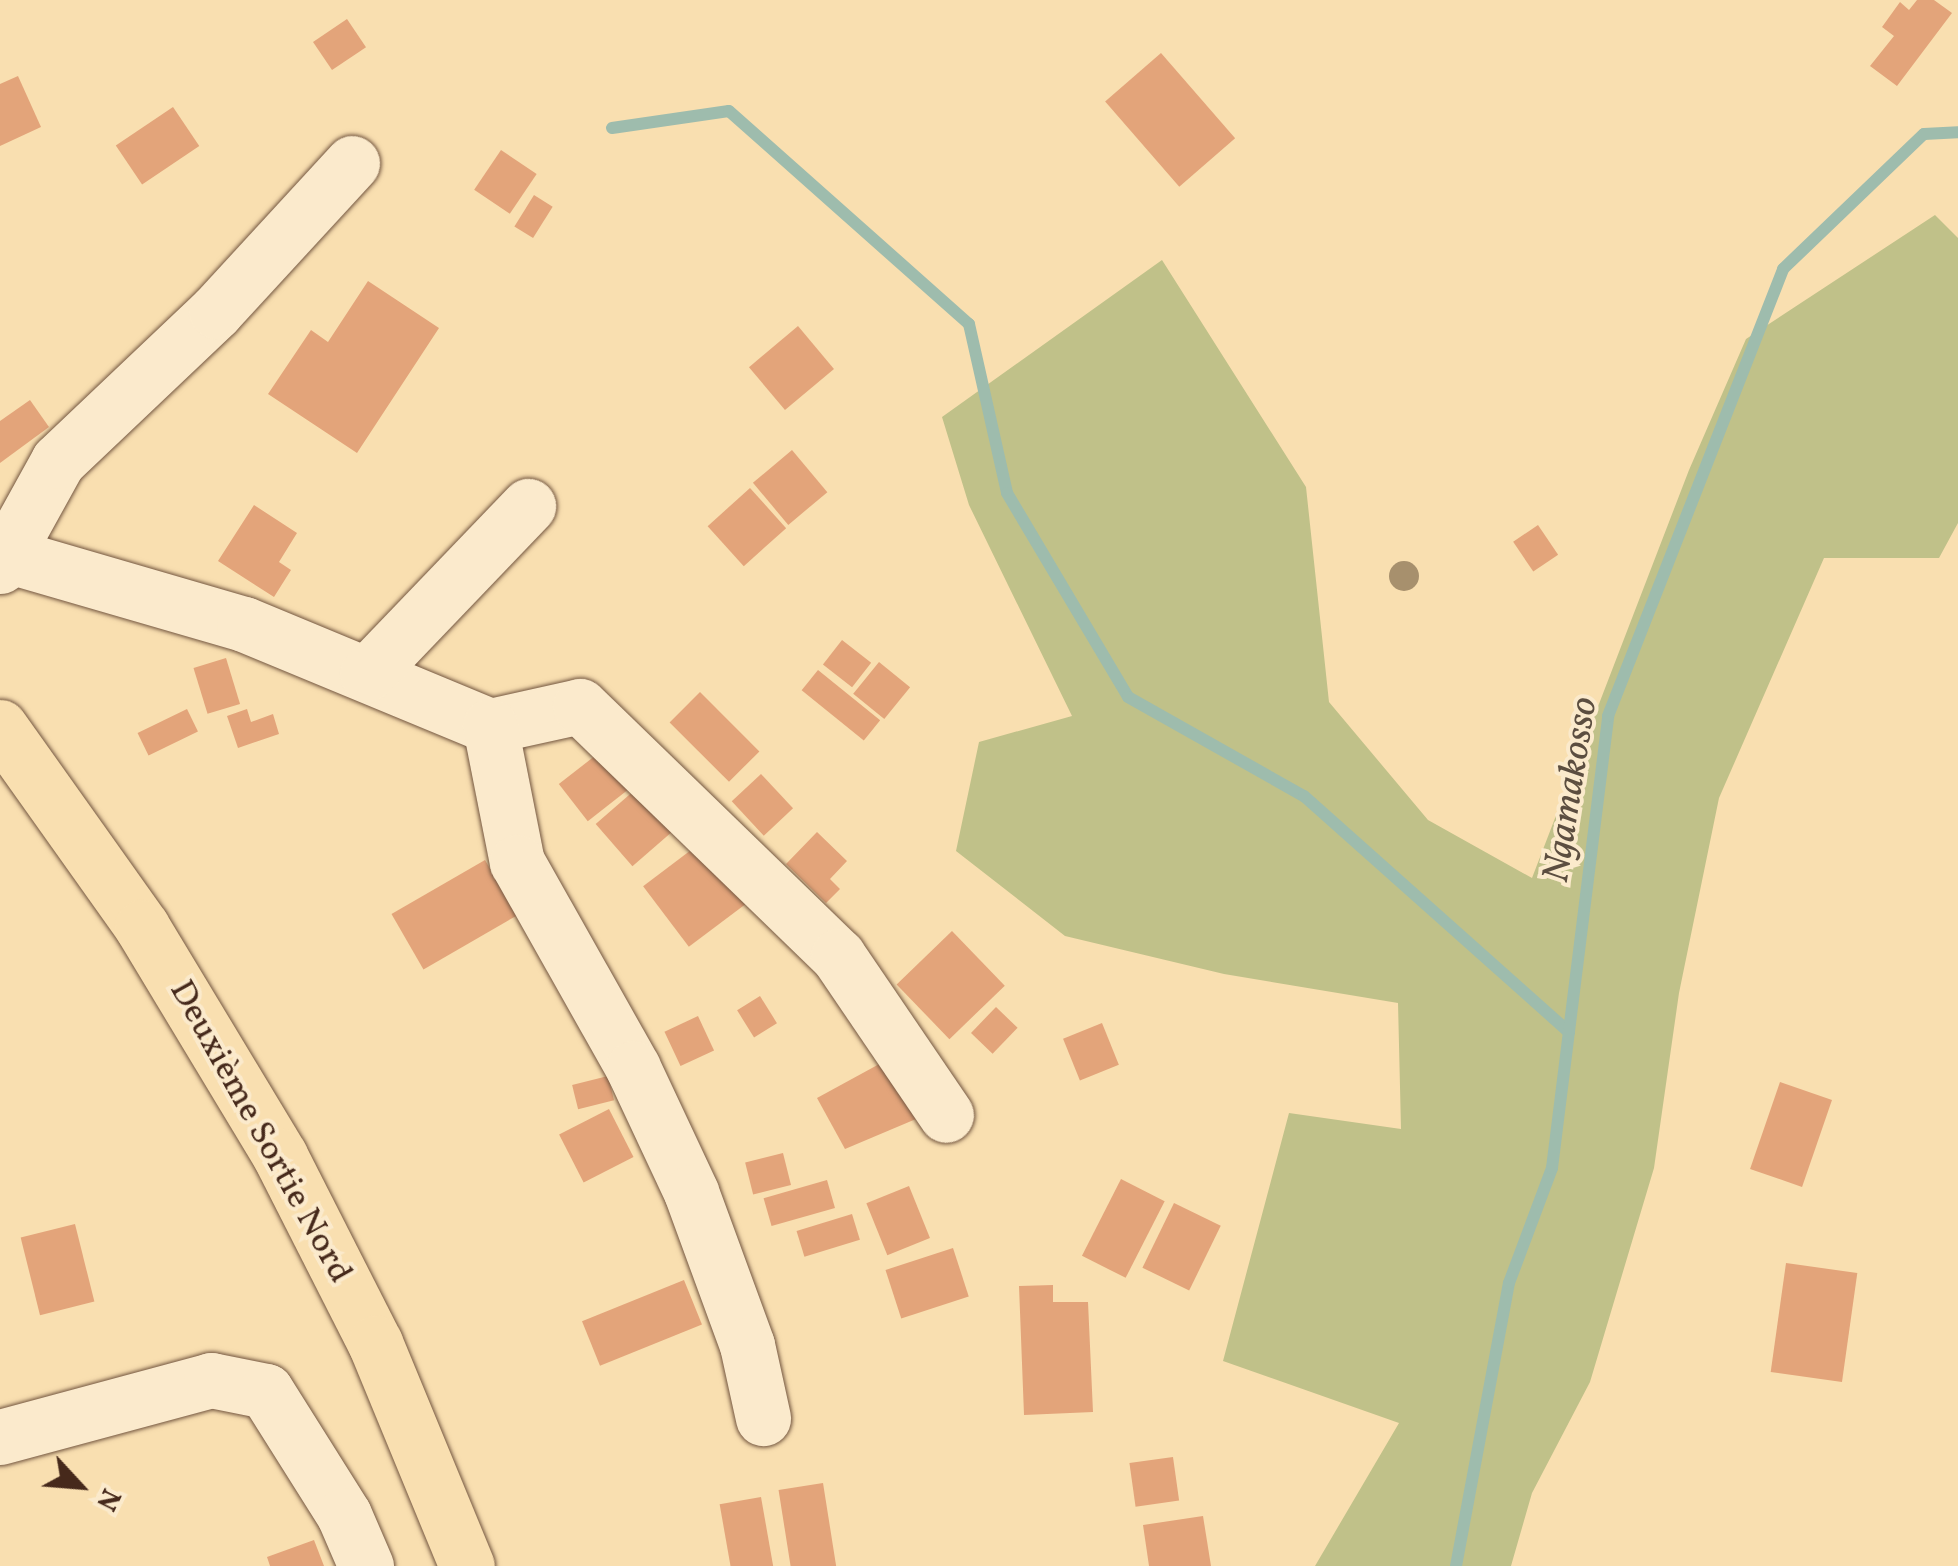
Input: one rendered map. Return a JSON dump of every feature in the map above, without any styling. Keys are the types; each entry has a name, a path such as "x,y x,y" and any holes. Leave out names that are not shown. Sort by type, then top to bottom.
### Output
{"main road":[{"name":"Deuxième Sortie Nord","path":"0,727 142,926 280,1156 375,1344 467,1566"}],"street":[{"path":"352,163 216,312 58,461 5,561 244,624 490,726 569,705 590,712 838,956 946,1114"},
{"path":"367,674 528,506"},
{"path":"490,726 517,862 633,1068 691,1192 747,1344 763,1418"},
{"path":"0,1436 210,1380 266,1391 344,1515 366,1566"}],"green space":[{"path":"1935,215 1958,238 1958,523 1939,558 1824,558 1719,798 1679,993 1654,1168 1590,1382 1532,1493 1511,1566 1315,1566 1399,1423 1223,1361 1289,1113 1401,1129 1398,1003 1224,974 1065,936 956,851 979,742 1072,716 969,505 942,417 1162,260 1306,487 1329,702 1428,820 1532,878 1689,470 1746,339"}],"building":[{"path":"1917,0 1934,0 1952,13 1897,86 1870,66 1894,36 1882,27 1900,2 1909,10"},
{"path":"347,19 366,47 332,70 313,42"},
{"path":"1161,53 1235,138 1179,187 1105,102"},
{"path":"18,76 41,127 0,146 0,84"},
{"path":"173,107 199,146 142,185 116,146"},
{"path":"501,150 537,174 510,214 474,190"},
{"path":"534,195 553,207 533,238 514,226"},
{"path":"368,281 439,328 357,453 268,394 311,330 328,342"},
{"path":"798,326 834,369 785,410 749,367"},
{"path":"30,400 49,427 0,463 0,421"},
{"path":"792,450 827,492 788,525 753,483"},
{"path":"750,488 786,528 744,566 708,526"},
{"path":"254,505 297,533 279,562 291,570 274,597 218,561"},
{"path":"1538,525 1558,555 1533,572 1513,542"},
{"path":"842,640 871,663 852,687 823,664"},
{"path":"226,658 240,704 208,714 193,668"},
{"path":"879,662 910,687 884,719 853,694"},
{"path":"818,670 880,720 864,741 802,690"},
{"path":"700,692 759,751 729,782 670,722"},
{"path":"187,709 198,731 149,756 138,733"},
{"path":"247,709 251,722 273,714 279,734 238,748 227,716"},
{"path":"614,741 643,778 588,821 559,784"},
{"path":"761,774 793,808 764,836 732,801"},
{"path":"644,782 681,824 632,866 596,824"},
{"path":"817,832 847,861 830,879 840,889 826,903 786,864"},
{"path":"703,841 749,902 689,947 643,886"},
{"path":"485,860 517,915 423,969 391,914"},
{"path":"952,931 1005,986 949,1039 897,984"},
{"path":"760,996 777,1023 754,1037 737,1010"},
{"path":"996,1007 1018,1028 993,1054 971,1033"},
{"path":"698,1016 714,1050 681,1066 664,1032"},
{"path":"1102,1023 1119,1065 1080,1080 1063,1039"},
{"path":"894,1056 916,1119 845,1149 817,1098"},
{"path":"608,1076 614,1100 578,1109 572,1085"},
{"path":"1780,1082 1832,1100 1802,1187 1750,1169"},
{"path":"609,1109 634,1157 584,1183 559,1134"},
{"path":"783,1153 791,1185 753,1194 745,1162"},
{"path":"1121,1179 1165,1201 1126,1278 1082,1256"},
{"path":"827,1180 835,1208 772,1226 764,1198"},
{"path":"909,1186 930,1238 887,1255 866,1203"},
{"path":"1174,1203 1221,1226 1189,1291 1142,1268"},
{"path":"852,1214 860,1240 804,1257 797,1231"},
{"path":"75,1224 94,1302 40,1315 21,1238"},
{"path":"953,1248 969,1297 901,1318 885,1270"},
{"path":"1786,1263 1857,1273 1842,1382 1771,1372"},
{"path":"684,1280 702,1325 600,1366 582,1321"},
{"path":"1053,1285 1053,1302 1088,1302 1093,1412 1024,1415 1019,1286"},
{"path":"1173,1457 1179,1501 1136,1507 1129,1463"},
{"path":"823,1483 836,1566 791,1566 779,1490"},
{"path":"761,1497 773,1566 731,1566 720,1504"},
{"path":"1203,1516 1211,1566 1149,1566 1143,1525"},
{"path":"314,1540 324,1566 270,1566 267,1557"}],"waterway":[{"path":"612,128 729,111 969,324 1007,493 1128,697 1304,796 1569,1032"},
{"name":"Ngamakosso","path":"1456,1566 1509,1283 1552,1168 1608,716 1783,269 1924,134 1958,132"}]}
